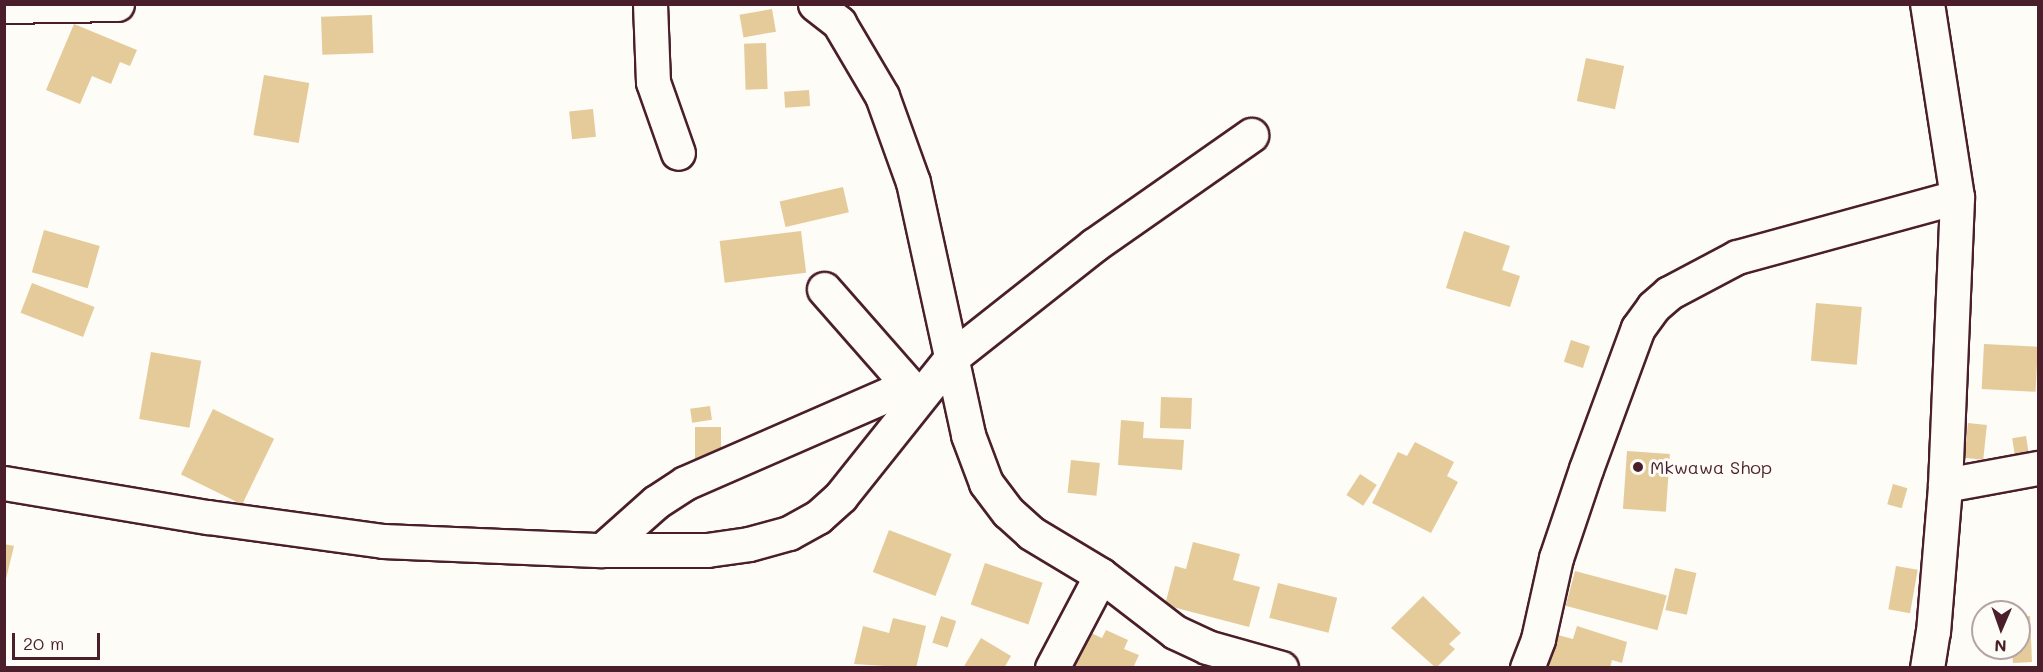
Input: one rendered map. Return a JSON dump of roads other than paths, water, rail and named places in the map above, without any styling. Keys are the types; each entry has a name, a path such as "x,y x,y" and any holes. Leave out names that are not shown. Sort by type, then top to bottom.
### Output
{"street":[{"path":"4,6 117,4"},
{"path":"650,4 653,82 678,153"},
{"path":"815,4 839,23 882,96 913,182 935,272 968,435 986,483 1008,512 1031,533 1101,575 1175,633 1218,650 1281,668"},
{"path":"1927,668 1945,484 1957,197 1928,4"},
{"path":"4,483 383,541 602,550 707,550 789,532 818,517 841,496 913,391 951,358 1094,245 1251,135"},
{"path":"1527,668 1538,639 1556,558 1586,469 1638,328 1653,307 1689,281 1737,257 1957,197"},
{"path":"824,289 913,391"},
{"path":"602,550 656,502 685,483 913,391"},
{"path":"1945,484 2038,468"},
{"path":"1052,668 1101,575"}],"place":[{"name":"Mkwawa Shop","path":"1638,467"}]}
